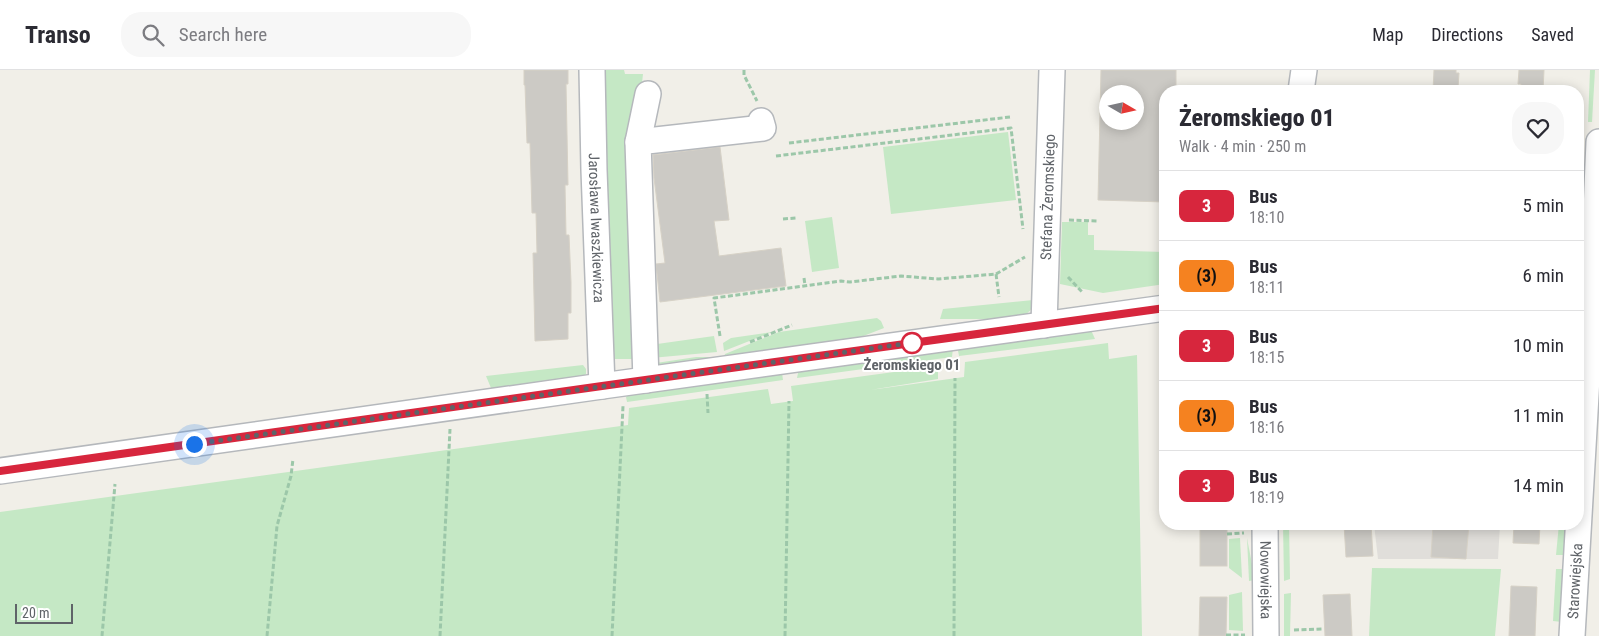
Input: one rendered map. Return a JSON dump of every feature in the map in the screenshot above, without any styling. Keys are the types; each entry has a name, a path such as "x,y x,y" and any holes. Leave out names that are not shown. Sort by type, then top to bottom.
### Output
{"street":[{"name":"Jarosława Iwaszkiewicza","path":"592,70 602,386"},
{"name":"Stefana Żeromskiego","path":"1044,325 1052,70"},
{"path":"1302,85 1304,70"},
{"path":"646,380 638,142 648,94"},
{"path":"638,142 763,128 759,110"},
{"name":"Starowiejska","path":"1584,379 1590,257 1599,142"},
{"path":"0,471 1159,309"},
{"name":"Nowowiejska","path":"1254,530 1256,635"},
{"name":"Starowiejska","path":"1572,636 1577,530"}],"path":[{"path":"744,70 744,75 759,110"},
{"path":"789,144 1010,117"},
{"path":"776,156 1010,128 1024,236"},
{"path":"783,219 796,218"},
{"path":"1073,220 1097,221"},
{"path":"720,336 714,298 805,285 901,276 938,279 996,274 1027,256"},
{"path":"996,274 999,297"},
{"path":"1067,275 1083,293"},
{"path":"804,278 805,285"},
{"path":"748,343 792,325"},
{"path":"954,636 955,378"},
{"path":"707,394 708,413"},
{"path":"785,636 789,401"},
{"path":"612,636 623,406"},
{"path":"440,636 450,428"},
{"path":"266,636 277,526 291,476 293,460"},
{"path":"102,636 115,484"},
{"path":"1227,534 1245,530"},
{"path":"1294,630 1323,629"},
{"path":"1226,635 1256,635"}],"shaded area":[{"path":"1375,530 1500,530 1498,559 1378,559"}],"green space":[{"path":"601,70 624,70 625,74 643,74 641,92 639,359 611,359"},
{"path":"1590,70 1595,70 1592,122 1588,122"},
{"path":"1008,132 1016,200 891,214 883,147"},
{"path":"832,217 839,268 812,272 805,221"},
{"path":"1062,222 1088,222 1088,235 1094,235 1094,250 1159,252 1159,285 1103,293 1060,284"},
{"path":"1033,300 1031,310 1015,319 940,319 943,309"},
{"path":"877,318 881,321 884,328 848,342 659,366 656,363 696,357 724,357 725,354 779,332"},
{"path":"1091,330 1095,339 959,356 957,345"},
{"path":"772,332 724,351 723,343 731,338"},
{"path":"714,336 717,352 651,358 650,345"},
{"path":"1108,343 1109,359 1137,355 1142,636 0,636 0,512 628,425 629,408 768,389 771,404 793,401 791,386 938,366 938,379 870,390 964,377 965,362"},
{"path":"953,348 952,357 797,378 798,373 802,371"},
{"path":"583,365 586,369 586,374 581,378 497,390 491,388 486,376"},
{"path":"782,373 783,380 627,402 626,397 630,394"},
{"path":"1283,530 1289,530 1290,579 1284,581"},
{"path":"1558,530 1568,530 1566,555 1556,555"},
{"path":"1240,538 1242,578 1229,568 1229,539"},
{"path":"1247,538 1255,580 1249,581"},
{"path":"1372,568 1501,569 1495,636 1369,636"},
{"path":"1556,569 1565,569 1562,622 1553,621"},
{"path":"1242,592 1243,631 1229,630 1229,595"},
{"path":"1291,593 1290,636 1284,636 1284,594"}],"building":[{"path":"524,70 568,70 568,84 566,84 568,185 565,185 566,235 569,235 571,313 568,313 568,339 535,341 533,253 537,253 536,213 532,213 530,143 527,143"},
{"path":"1101,70 1176,70 1176,85 1159,85 1159,202 1098,200 1100,130 1144,130 1144,85 1101,85"},
{"path":"1434,70 1456,70 1456,73 1459,73 1458,85 1433,85"},
{"path":"1519,70 1544,70 1543,85 1518,84"},
{"path":"720,147 729,220 714,221 719,256 781,248 786,286 660,302 656,264 665,263 654,178 653,155"},
{"path":"1200,530 1227,530 1227,566 1200,566"},
{"path":"1344,530 1371,530 1373,556 1346,557"},
{"path":"1433,530 1468,530 1466,559 1431,557"},
{"path":"1514,530 1540,530 1539,544 1513,543"},
{"path":"1511,586 1537,587 1535,636 1509,636"},
{"path":"1350,594 1352,636 1325,636 1323,595"},
{"path":"1200,597 1227,597 1226,636 1199,636"}],"bus line":[{"name":"3","path":"0,471 1159,309"}],"place":[{"name":"Żeromskiego 01","path":"912,343"}],"route":[{"path":"194,444 917,342 912,343"}]}
